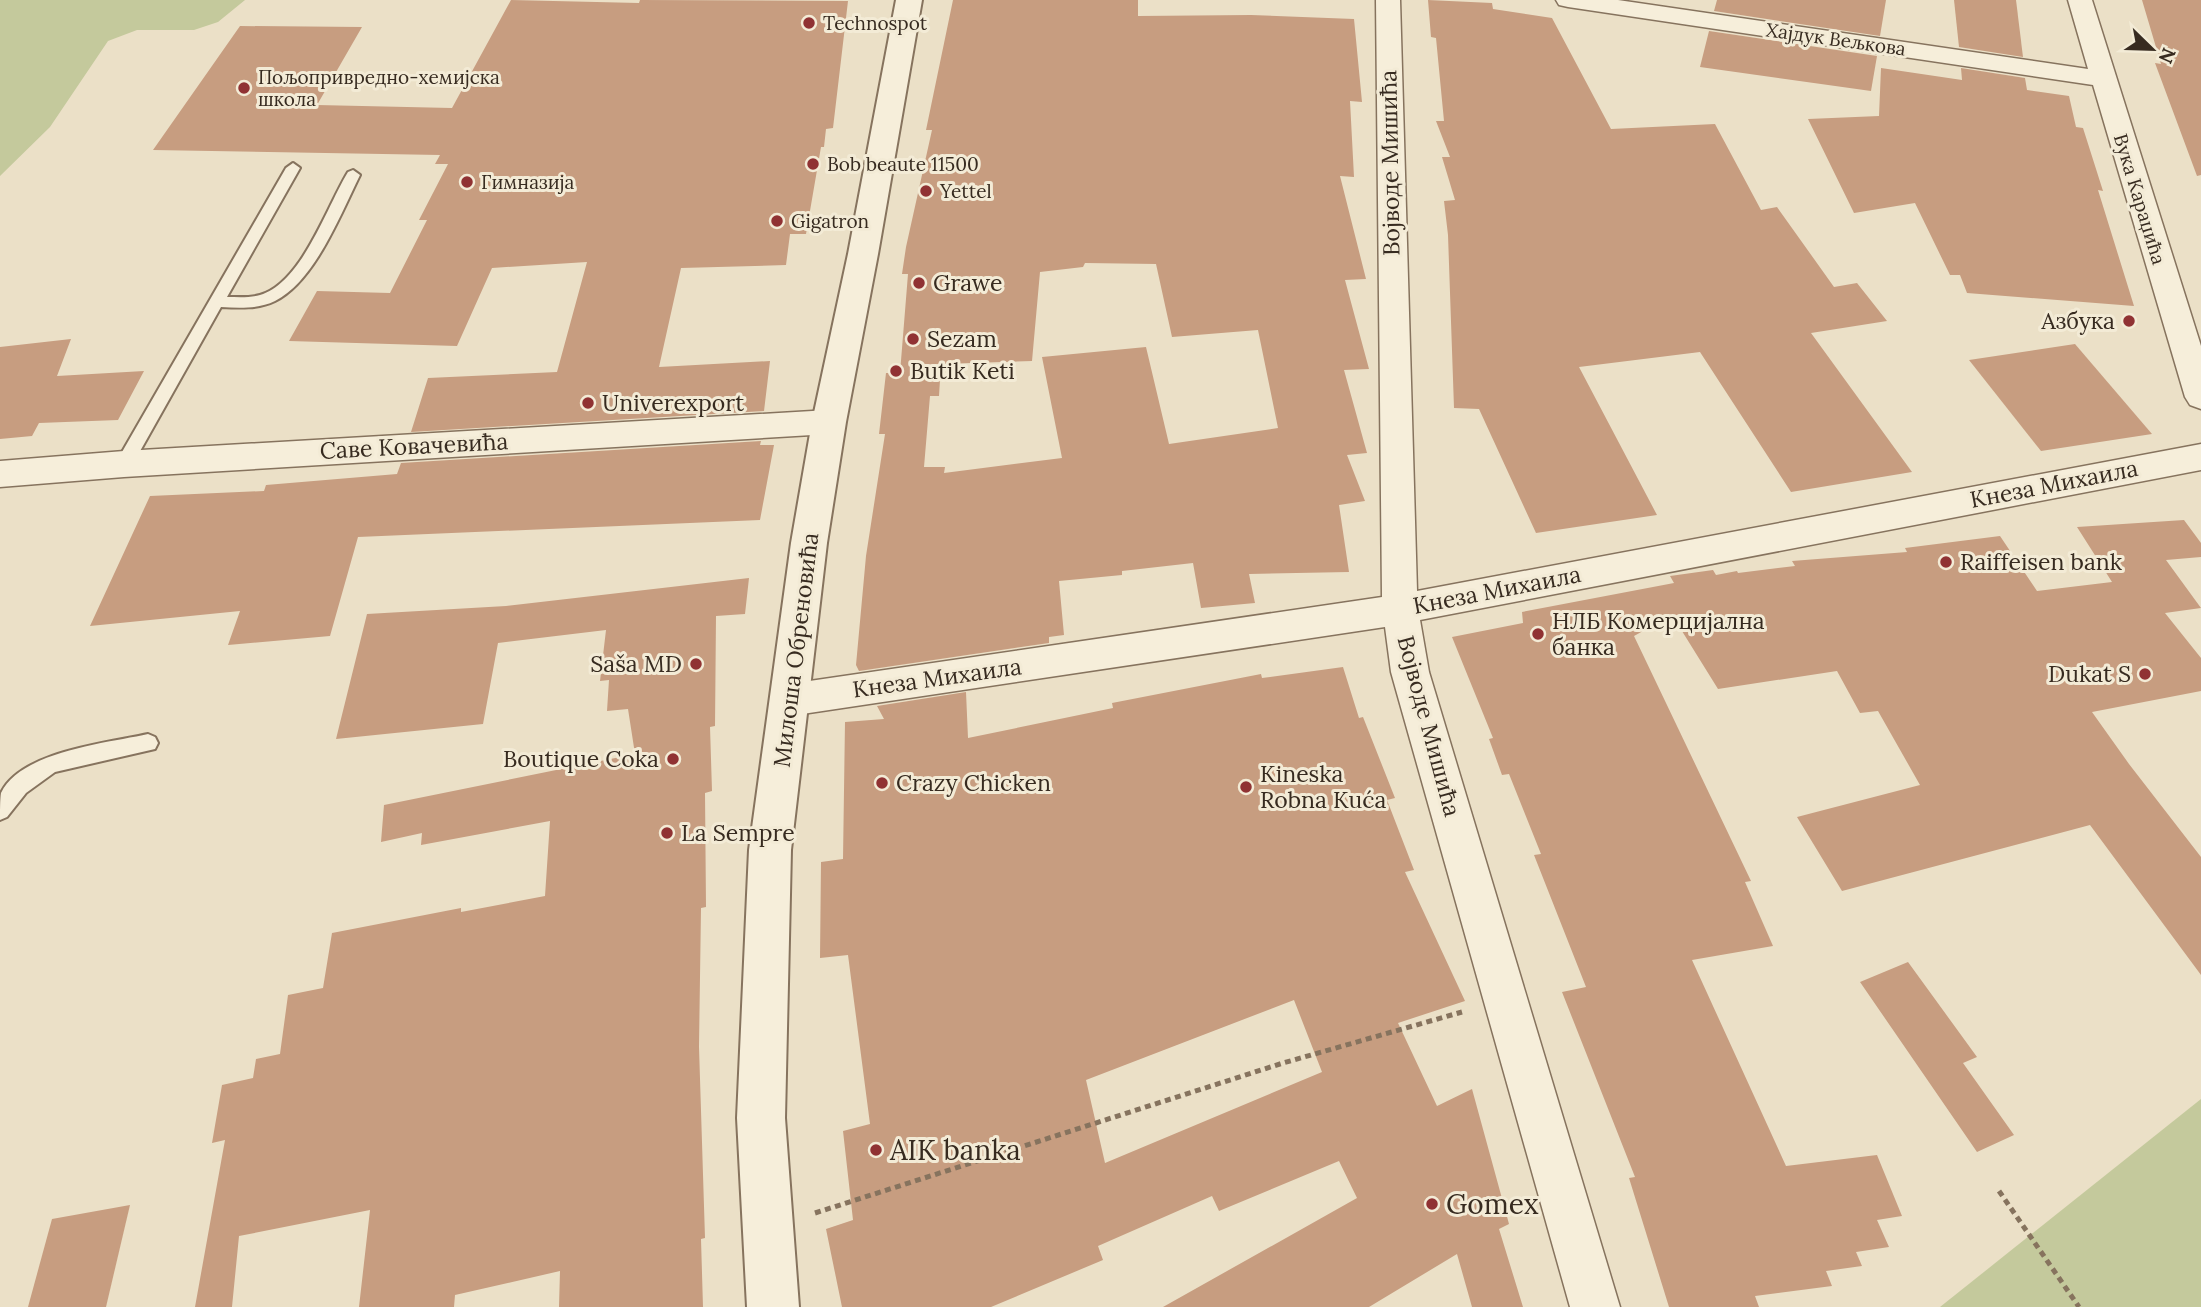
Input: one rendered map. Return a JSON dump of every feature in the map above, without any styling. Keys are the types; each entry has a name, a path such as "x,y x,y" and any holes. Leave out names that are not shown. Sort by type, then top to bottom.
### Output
{"street":[{"name":"Милоша Обреновића","path":"773,1307 761,1118 770,850 809,542 829,422 863,254 909,0"},
{"name":"Војводе Мишића","path":"1388,0 1400,608 1410,672 1595,1307"},
{"name":"Хајдук Вељкова","path":"1568,0 2103,79"},
{"name":"Вука Караџића","path":"2080,0 2201,397"},
{"name":"Саве Ковачевића","path":"0,474 124,464 829,422"},
{"name":"Кнеза Михаила","path":"789,700 1335,621 2201,457"}],"lane":[{"path":"124,464 219,302 293,168"},
{"path":"219,302 246,302 272,296 298,277 354,175"},
{"path":"0,810 19,786 50,764 148,743"}],"path":[{"path":"768,1228 1283,1063 1473,1009"},
{"path":"1999,1191 2079,1307"}],"green space":[{"path":"0,0 245,0 218,22 194,30 137,30 108,41 50,127 0,176"},
{"path":"2201,1099 2201,1307 1940,1307"}],"building":[{"path":"511,0 639,3 640,0 848,1 833,128 826,129 824,147 821,147 806,234 790,234 786,265 681,268 659,367 770,361 764,411 411,432 428,378 557,372 587,262 492,268 457,346 289,341 317,291 390,293 427,220 419,220 448,164 435,164 440,155 153,150 240,26 362,27 317,105 452,108"},
{"path":"953,0 1138,0 1138,16 1251,15 1354,19 1362,102 1350,101 1354,177 1340,176 1366,279 1345,280 1369,369 1344,370 1367,453 1347,455 1365,501 1339,505 1349,572 1249,574 1255,603 1201,608 1193,563 1122,571 1122,575 1059,581 1064,635 1049,637 1049,643 859,671 856,665 866,556 885,434 879,434 886,373 900,373 908,274 902,274 932,130 926,130","holes":["1085,263 1156,264 1172,337 1258,330 1278,428 1169,444 1146,347 1042,357 1062,458 944,473 945,467 924,467 930,396 939,396 941,364 1032,361 1040,272 1083,267"]},
{"path":"1428,0 1492,3 1493,9 1552,18 1611,129 1715,124 1761,210 1777,207 1834,287 1857,283 1887,321 1811,333 1912,472 1791,492 1700,352 1579,367 1657,515 1536,533 1479,409 1454,408 1448,235 1444,201 1455,200 1442,157 1450,157 1436,121 1444,121 1436,38 1431,37"},
{"path":"1717,0 1886,0 1880,36 1714,11"},
{"path":"1954,0 2016,0 2023,57 1959,47"},
{"path":"2142,0 2201,0 2201,175 2197,176 2155,63 2161,64"},
{"path":"1709,31 1877,56 1871,91 1700,67"},
{"path":"1881,68 1962,80 1961,68 2025,78 2027,90 2069,96 2076,127 2083,128 2103,191 2098,190 2134,306 1967,293 1960,275 1950,275 1915,203 1854,213 1808,119 1879,116"},
{"path":"71,339 57,376 144,371 118,420 39,423 32,436 0,439 0,347"},
{"path":"2075,344 2152,434 2041,451 1969,360"},
{"path":"761,441 760,445 774,445 760,520 358,537 330,636 228,645 240,611 90,626 150,496 264,491 266,485 397,474 401,463"},
{"path":"2184,520 2201,543 2201,557 2166,560 2201,608 2165,613 2201,658 2201,691 2092,712 2201,857 2201,975 2090,825 1842,891 1797,817 1920,785 1878,711 1860,713 1837,671 1718,689 1672,615 1634,636 1751,881 1745,882 1773,946 1692,960 1786,1166 1877,1155 1902,1216 1877,1220 1889,1247 1856,1252 1862,1266 1826,1271 1832,1286 1755,1296 1759,1307 1669,1307 1629,1178 1635,1177 1562,992 1586,987 1534,855 1541,854 1509,774 1502,775 1489,739 1493,738 1452,637 1523,623 1522,612 1674,583 1670,576 1713,570 1716,575 1738,573 1795,566 1792,561 1907,552 1905,548 2000,536 2037,591 2112,582 2077,527"},
{"path":"749,578 745,614 716,616 715,726 710,727 712,791 705,793 706,907 701,908 699,1047 705,1238 701,1239 703,1307 559,1307 560,1271 455,1295 454,1307 359,1307 370,1210 239,1236 232,1307 195,1307 225,1140 212,1143 222,1085 253,1078 256,1059 280,1054 288,995 323,988 332,933 461,908 461,912 545,896 550,821 421,845 422,833 381,842 384,805 635,754 628,709 607,711 609,680 600,681 606,630 498,643 483,724 336,739 367,614 506,606"},
{"path":"1343,667 1359,718 1363,717 1395,798 1387,800 1414,870 1405,872 1465,1001 1398,1023 1437,1106 1472,1089 1509,1224 1499,1229 1523,1307 1472,1307 1457,1254 1369,1307 1163,1307 1357,1198 1339,1161 1219,1211 1212,1196 1098,1246 1103,1260 991,1307 842,1307 826,1229 853,1220 843,1131 870,1124 848,955 820,958 821,862 843,859 845,722 884,719 877,706 966,692 968,738 1113,708 1112,703 1261,674 1262,678","holes":["1294,1000 1322,1072 1105,1163 1086,1080"]},
{"path":"1908,962 1977,1057 1963,1063 2014,1135 1977,1152 1860,982"},
{"path":"130,1205 106,1307 28,1307 52,1219"}],"place":[{"name":"Technospot","path":"809,23"},
{"name":"Пољопривредно-хемијска школа","path":"244,88"},
{"name":"Bob beaute 11500","path":"813,164"},
{"name":"Гимназија","path":"467,182"},
{"name":"Yettel","path":"926,191"},
{"name":"Gigatron","path":"777,221"},
{"name":"Grawe","path":"919,283"},
{"name":"Азбука","path":"2129,321"},
{"name":"Sezam","path":"913,339"},
{"name":"Butik Keti","path":"896,371"},
{"name":"Univerexport","path":"588,403"},
{"name":"Raiffeisen bank","path":"1946,562"},
{"name":"НЛБ Комерцијална банка","path":"1538,634"},
{"name":"Saša MD","path":"696,664"},
{"name":"Dukat S","path":"2145,674"},
{"name":"Boutique Coka","path":"673,759"},
{"name":"Crazy Chicken","path":"882,783"},
{"name":"Kineska Robna Kuća","path":"1246,787"},
{"name":"La Sempre","path":"667,833"},
{"name":"AIK banka","path":"876,1150"},
{"name":"Gomex","path":"1432,1204"}]}
